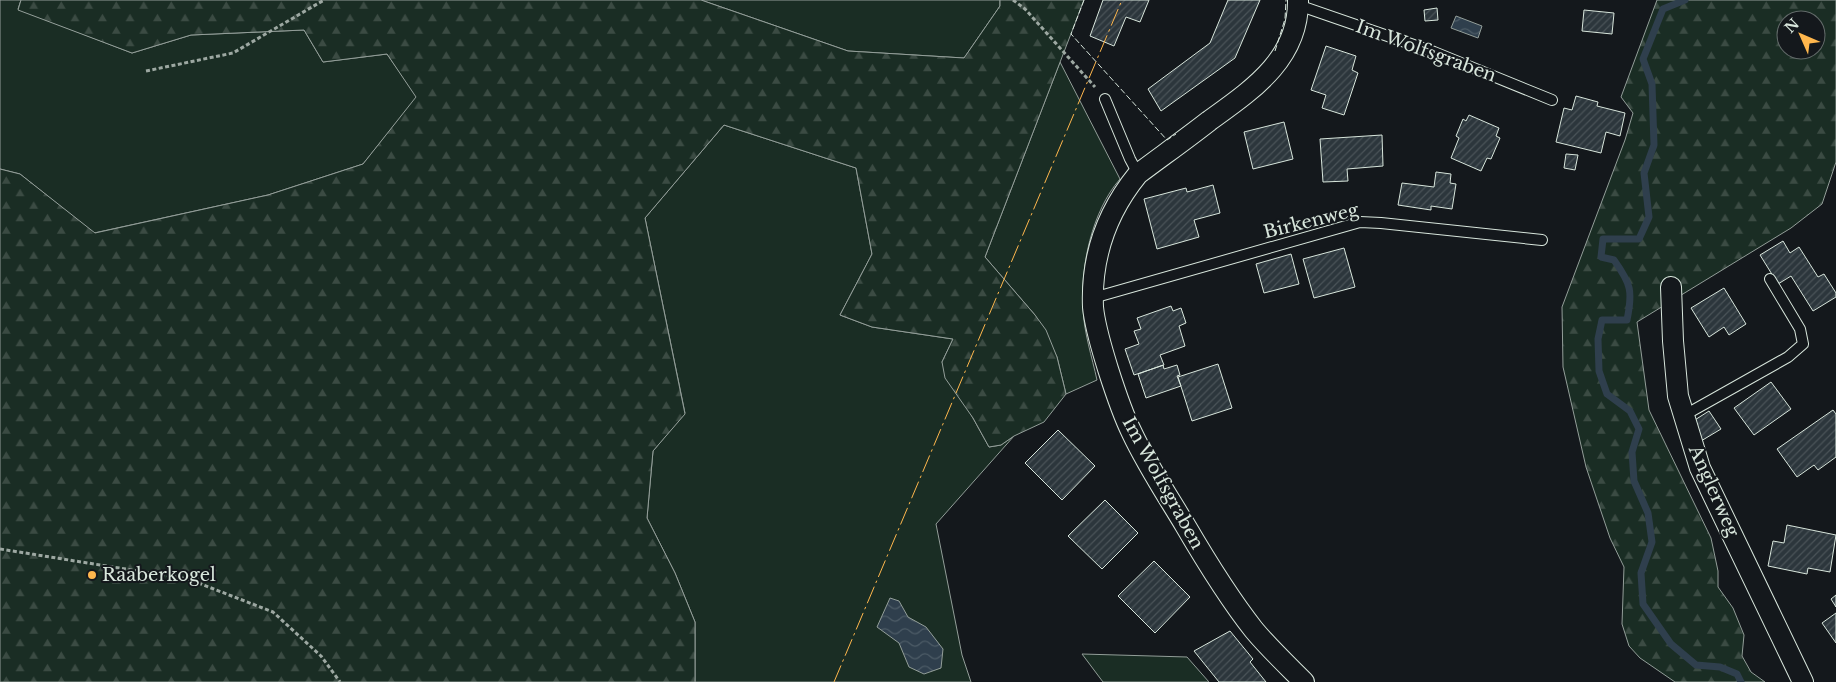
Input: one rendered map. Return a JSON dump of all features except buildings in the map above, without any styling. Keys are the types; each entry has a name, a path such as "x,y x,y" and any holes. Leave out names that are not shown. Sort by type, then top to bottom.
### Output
{"street":[{"name":"Im Wolfsgraben","path":"1298,3 1293,36 1278,62 1265,77 1245,95 1138,174 1126,189 1111,215 1102,236 1094,274 1093,298 1095,322 1104,356 1121,407 1146,461 1237,608 1255,631 1304,682"},
{"name":"Anglerweg","path":"1671,287 1678,396 1700,468 1803,682"}],"lane":[{"name":"Im Wolfsgraben","path":"1298,3 1434,52 1552,100"},
{"path":"1105,99 1138,174"},
{"name":"Birkenweg","path":"1093,298 1360,222 1542,240"},
{"path":"1684,416 1788,357 1803,344 1800,329 1770,279"}],"path":[{"path":"146,71 233,53 324,0"},
{"path":"1013,0 1025,9 1105,99"},
{"path":"0,549 188,579 273,612 321,656 340,682"}],"green space":[{"path":"0,0 21,0 18,9 132,53 191,35 304,30 323,62 387,54 417,97 363,164 268,195 94,233 20,174 0,169"},
{"path":"21,0 701,0 848,51 964,58 1000,6 1000,0 1084,0 985,257 1046,330 1057,357 1066,394 1044,422 1014,436 1001,445 989,447 973,418 945,378 942,362 953,339 872,327 840,315 872,254 856,168 724,125 645,218 685,414 653,451 647,518 675,573 695,622 695,682 0,682 0,169 20,174 95,233 268,195 363,164 416,97 387,54 323,62 304,30 191,35 132,53 18,10"},
{"path":"701,0 1000,0 1000,6 964,58 848,51"},
{"path":"1657,0 1836,0 1836,162 1822,204 1791,228 1637,322 1649,410 1711,538 1718,571 1718,587 1733,608 1744,635 1742,656 1751,672 1765,682 1675,682 1640,658 1629,646 1622,624 1624,567 1610,538 1586,467 1563,367 1562,307 1625,140 1633,113 1621,97"},
{"path":"1060,62 1120,179 1110,192 1095,223 1086,258 1084,275 1084,318 1097,380 1066,394 1057,357 1035,315 985,257"},
{"path":"724,125 856,168 872,254 840,315 872,327 953,339 942,362 989,447 1001,445 1014,436 936,524 962,655 971,682 695,682 695,622 675,573 647,518 653,451 685,413 645,218"},
{"path":"1082,654 1187,657 1209,682 1103,682"}],"water":[{"path":"1456,16 1482,26 1478,38 1451,28"},
{"path":"890,598 899,601 908,617 926,627 943,649 941,668 924,674 909,667 899,643 877,627"}],"waterway":[{"path":"1685,0 1663,9 1643,59 1652,84 1654,145 1644,173 1649,217 1639,239 1603,239 1601,257 1614,260 1620,268 1629,288 1630,302 1627,320 1602,320 1598,339 1599,371 1607,394 1630,411 1639,429 1632,452 1634,481 1648,513 1652,542 1641,573 1643,604 1671,644 1696,665 1720,667 1737,674 1741,682"}],"fence":[{"path":"1084,0 1071,34 1167,140 1176,134"},
{"path":"1275,51 1285,19 1286,0"}],"power":[{"path":"834,682 1122,0"}],"place":[{"name":"Raaberkogel","path":"92,575"}]}
